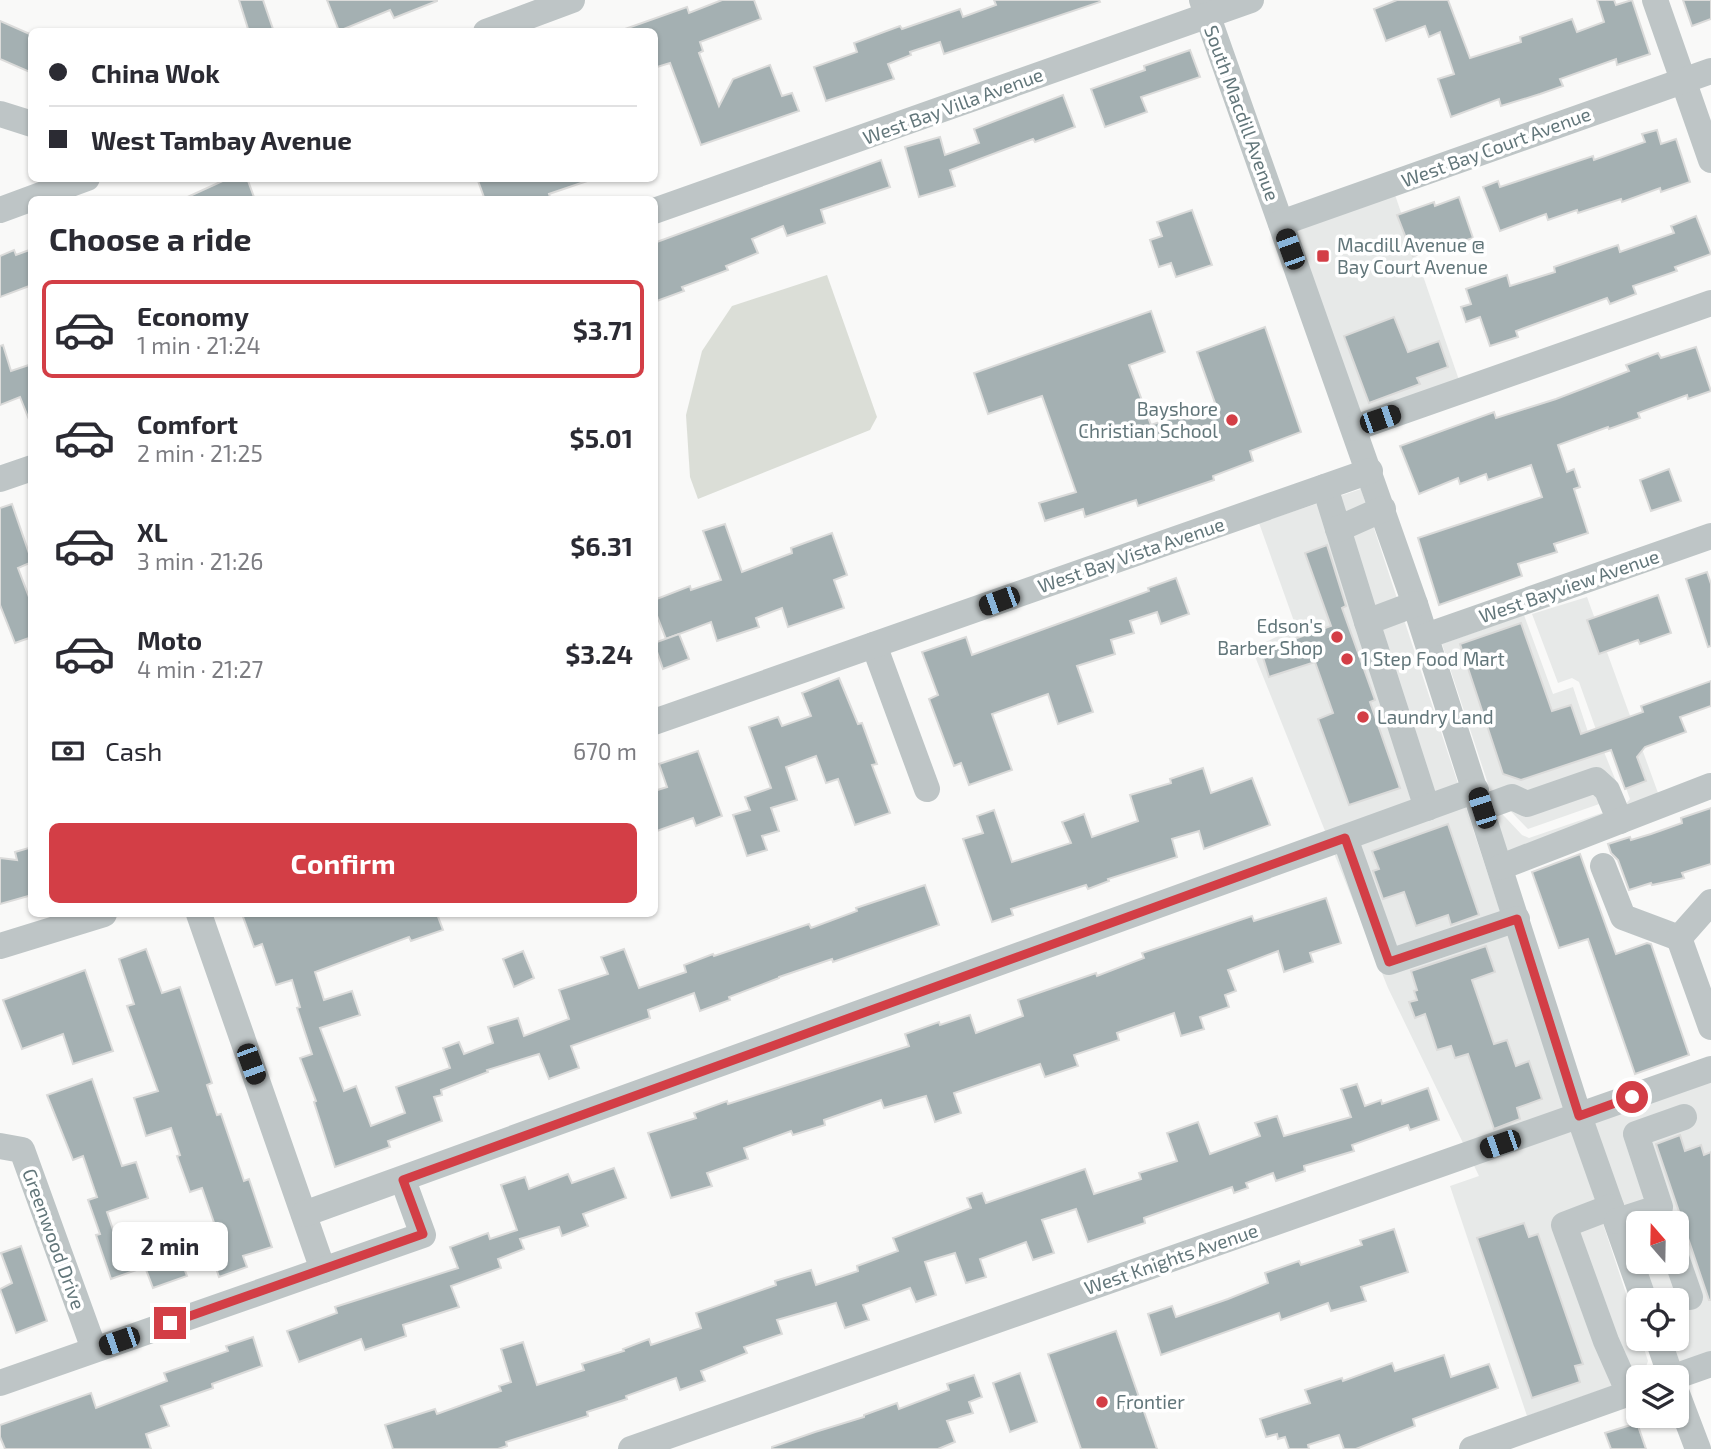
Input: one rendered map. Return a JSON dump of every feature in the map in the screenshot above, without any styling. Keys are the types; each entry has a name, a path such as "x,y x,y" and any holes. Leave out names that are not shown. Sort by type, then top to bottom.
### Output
{"street":[{"path":"497,28 572,0"},
{"name":"West Bay Villa Avenue","path":"658,210 1205,8 1251,0"},
{"path":"1655,0 1711,160"},
{"name":"South Macdill Avenue","path":"1205,8 1383,509 1501,867 1579,1116 1640,1288"},
{"name":"West Bay Court Avenue","path":"1281,223 1711,71"},
{"path":"0,114 28,123"},
{"path":"38,196 76,182"},
{"path":"0,210 28,200"},
{"path":"1355,428 1711,303"},
{"path":"0,479 28,469"},
{"name":"West Bay Vista Avenue","path":"658,721 1370,471"},
{"path":"1325,487 1427,808"},
{"path":"1338,530 1383,509"},
{"name":"West Bayview Avenue","path":"1426,636 1711,536"},
{"path":"1367,622 1415,604"},
{"path":"874,645 926,789"},
{"path":"304,1214 1427,808 1479,799 1512,797 1527,804 1596,780 1607,790 1620,821"},
{"path":"1501,867 1710,786"},
{"path":"1345,838 1389,962 1517,919"},
{"path":"1603,866 1623,917 1679,938 1711,1027"},
{"path":"1679,938 1711,902"},
{"path":"0,946 94,917"},
{"path":"200,917 323,1270"},
{"name":"West Knights Avenue","path":"631,1449 1711,1069"},
{"path":"1661,1211 1636,1134 1684,1117"},
{"name":"Greenwood Drive","path":"0,1146 22,1150 94,1349"},
{"path":"0,1384 423,1234 403,1180"},
{"path":"1626,1214 1614,1214 1564,1225 1606,1340 1626,1380"},
{"path":"1682,1274 1690,1297"},
{"path":"1689,1372 1711,1364"},
{"path":"1472,1449 1626,1395"},
{"path":"1689,1425 1698,1449"}],"shaded area":[{"path":"1395,195 1459,380 1360,415 1294,230"},
{"path":"827,275 877,417 870,430 698,499 690,477 686,415 702,351 732,306"},
{"path":"1361,489 1626,1294 1626,1351 1645,1351 1648,1361 1647,1365 1626,1365 1626,1381 1527,1416 1450,1186 1479,1176 1388,988 1252,649 1296,627 1259,523"},
{"path":"1587,597 1662,804 1506,853 1490,801 1522,835 1529,838 1625,805 1630,799 1610,744 1599,738 1579,682 1572,678 1558,683 1532,614"},
{"path":"1524,615 1553,694 1573,687 1594,750 1602,747 1622,796 1528,829 1490,790 1442,644"},
{"path":"1711,1081 1711,1353 1677,1365 1672,1351 1689,1351 1689,1288 1650,1288 1645,1274 1689,1274 1689,1211 1626,1211 1626,1220 1592,1123"}],"building":[{"path":"239,0 263,0 273,28 248,28"},
{"path":"327,0 437,0 394,18 390,10 346,28 338,28"},
{"path":"722,0 754,0 761,19 700,42 703,51 699,53 719,106 733,79 770,65 782,96 792,93 799,111 701,145 670,63 658,67 658,28 628,28 687,7 689,13"},
{"path":"994,0 1100,2 944,54 940,42 910,52 911,55 888,64 894,79 826,101 814,67 857,52 854,43 900,26 902,29 960,9 963,17 996,5"},
{"path":"1397,0 1448,0 1470,58 1521,42 1520,37 1572,19 1577,32 1604,22 1597,0 1614,0 1616,5 1632,0 1650,54 1617,65 1616,59 1560,79 1563,86 1501,106 1499,99 1451,117 1438,79 1454,74 1440,32 1429,37 1425,26 1386,41 1374,9"},
{"path":"1683,0 1711,0 1711,19 1692,26"},
{"path":"0,21 28,33 28,71 0,59"},
{"path":"1190,50 1200,77 1141,97 1147,112 1105,127 1091,89 1145,70 1144,66"},
{"path":"1063,95 1075,127 1035,142 1033,139 950,170 955,186 919,197 905,147 940,137 945,155 979,143 974,129"},
{"path":"1657,130 1661,144 1676,139 1690,182 1661,192 1660,188 1622,202 1621,199 1578,213 1577,210 1548,220 1546,214 1500,231 1483,187 1498,181 1500,187 1593,156 1594,160 1645,142 1642,134"},
{"path":"881,160 890,187 821,210 825,223 787,236 783,226 752,239 758,253 726,266 728,270 682,287 684,291 658,301 658,242"},
{"path":"220,182 248,182 254,196 190,196"},
{"path":"478,182 584,182 549,194 550,196 484,196"},
{"path":"1459,197 1473,238 1458,243 1457,240 1413,256 1397,215 1434,202 1435,206"},
{"path":"1192,210 1212,265 1176,277 1171,263 1159,267 1150,240 1162,236 1157,222"},
{"path":"1696,216 1711,254 1675,267 1677,271 1633,286 1636,294 1610,304 1607,298 1516,331 1518,337 1490,346 1480,317 1466,322 1461,307 1471,304 1466,289 1507,275 1510,286 1555,272 1554,267 1618,245 1620,252 1674,233 1671,226"},
{"path":"14,250 16,255 28,250 28,286 0,297 0,256"},
{"name":"Bayshore Christian School","path":"1151,311 1165,352 1129,365 1151,425 1215,403 1197,352 1265,327 1301,432 1250,451 1253,461 1213,476 1214,480 1138,506 1136,500 1085,517 1083,509 1045,521 1039,503 1076,492 1042,396 988,414 974,373"},
{"path":"1394,317 1408,352 1439,341 1448,367 1417,378 1420,384 1369,403 1344,336"},
{"path":"3,345 11,371 28,365 28,417 20,397 0,405 0,346"},
{"path":"1696,347 1711,391 1688,399 1687,395 1638,413 1640,418 1558,445 1567,472 1574,469 1580,487 1574,489 1588,533 1554,544 1557,552 1518,564 1522,576 1439,605 1418,538 1542,497 1531,465 1488,480 1486,474 1460,484 1458,478 1419,494 1400,446 1494,412 1496,418 1556,399 1629,371 1626,365 1658,353 1661,358"},
{"path":"1669,469 1681,501 1651,511 1640,480"},
{"path":"12,504 28,550 28,564 18,568 28,594 28,638 15,643 0,605 0,508"},
{"path":"725,524 742,572 792,553 791,548 832,533 847,575 834,580 844,608 788,627 782,608 756,618 759,627 717,641 711,622 666,639 658,618 658,598 690,586 691,590 721,580 703,531"},
{"path":"1327,545 1346,606 1342,608 1375,700 1370,702 1400,788 1349,805 1318,719 1333,713 1315,662 1269,677 1261,651 1331,626 1305,553"},
{"path":"1707,572 1711,584 1711,646 1708,647 1686,579"},
{"path":"1176,578 1189,614 1161,624 1157,612 1130,621 1134,633 1111,640 1115,654 1077,666 1093,712 1058,724 1048,694 992,714 1012,770 969,785 961,763 954,766 929,699 938,695 922,652 966,637 972,655 1149,591 1148,588"},
{"path":"1658,595 1671,633 1640,644 1638,640 1599,654 1587,620"},
{"path":"1521,623 1552,711 1571,705 1581,734 1643,712 1641,706 1711,681 1711,706 1680,717 1686,732 1645,747 1637,757 1646,781 1625,789 1611,750 1521,780 1503,774 1460,644"},
{"path":"679,634 689,659 663,669 658,655 658,642"},
{"path":"839,678 858,724 862,723 877,764 872,765 890,813 855,825 838,779 826,783 816,756 786,767 797,800 771,808 779,831 762,836 767,850 747,856 733,815 750,810 745,797 771,788 749,727 778,717 782,726 811,716 802,693"},
{"path":"698,751 722,816 696,826 693,818 658,831 658,790 667,787 659,764"},
{"path":"1203,768 1211,793 1252,778 1270,825 1204,849 1199,831 1172,839 1177,857 1108,879 1109,881 1088,889 1086,885 1011,909 1013,915 992,922 963,839 983,833 977,816 994,810 1012,862 1071,843 1062,822 1084,814 1092,837 1138,821 1130,795 1171,783 1170,779"},
{"path":"1711,808 1711,864 1682,873 1684,878 1652,885 1651,883 1629,890 1618,860 1611,853 1608,844 1651,834 1682,823 1681,818"},
{"path":"1448,824 1479,915 1451,925 1448,915 1416,926 1404,892 1383,899 1373,871 1379,869 1372,851"},
{"path":"28,848 28,896 0,904 0,858 17,860 15,852"},
{"path":"1580,854 1616,954 1651,944 1689,1055 1635,1074 1588,939 1559,948 1532,872"},
{"path":"925,885 939,925 833,962 832,959 779,977 700,1011 694,993 648,1010 650,1018 571,1046 579,1068 549,1079 539,1054 487,1070 488,1072 441,1090 442,1095 434,1097 442,1121 388,1141 390,1147 335,1167 300,1058 312,1054 297,1008 300,1007 292,980 276,985 262,944 254,947 243,917 438,917 443,930 411,941 409,937 315,972 324,1000 352,991 360,1015 320,1028 344,1091 356,1086 371,1126 405,1113 396,1087 450,1068 443,1048 459,1042 464,1054 493,1043 488,1027 518,1018 524,1036 569,1019 559,990 608,974 601,957 624,949 639,988 686,972 684,965 713,954 714,956 809,924 811,928 857,911 856,908"},
{"path":"1326,898 1341,943 1310,953 1313,962 1284,972 1278,951 1228,970 1236,991 1225,995 1229,1007 1200,1017 1204,1029 1181,1036 1174,1013 1117,1033 1119,1040 1074,1055 1078,1066 1045,1077 1040,1064 954,1093 961,1113 935,1122 926,1096 884,1108 881,1100 824,1120 825,1125 793,1135 791,1131 744,1148 748,1159 707,1173 712,1186 671,1198 648,1133 696,1118 694,1113 727,1101 728,1104 909,1046 905,1034 939,1022 940,1025 970,1015 976,1033 1023,1016 1018,1000 1096,973 1097,976 1144,958 1142,953 1252,916 1254,921"},
{"path":"1486,946 1495,972 1472,980 1494,1044 1507,1040 1516,1066 1529,1061 1542,1099 1517,1108 1520,1119 1494,1129 1468,1054 1455,1058 1451,1046 1437,1050 1425,1014 1415,1018 1409,1002 1417,1000 1411,971"},
{"path":"146,949 162,993 180,987 212,1083 207,1085 217,1115 221,1114 244,1181 249,1179 272,1247 243,1256 247,1267 219,1277 207,1241 219,1237 202,1188 190,1192 177,1156 180,1155 171,1128 146,1136 134,1098 158,1091 127,1006 134,1004 119,959"},
{"path":"523,951 534,978 514,987 503,959"},
{"path":"85,970 113,1051 73,1064 63,1034 22,1049 3,1000"},
{"path":"92,1079 122,1166 136,1162 148,1198 107,1212 120,1250 160,1236 165,1251 176,1247 187,1276 153,1288 145,1267 111,1279 96,1235 100,1234 88,1200 97,1197 83,1156 73,1160 47,1095"},
{"path":"1357,1084 1365,1106 1381,1100 1382,1104 1428,1088 1439,1120 1410,1130 1408,1125 1352,1145 1354,1151 1304,1166 1305,1171 1276,1181 1273,1173 1246,1183 1248,1188 1234,1193 1232,1187 1144,1218 1145,1223 1088,1242 1076,1209 1042,1220 1054,1253 1033,1260 1026,1242 980,1259 986,1277 966,1283 955,1253 925,1262 936,1295 916,1302 910,1288 863,1305 869,1320 845,1328 836,1303 777,1320 782,1334 744,1347 747,1353 701,1371 705,1381 680,1390 676,1378 626,1396 627,1399 587,1412 588,1416 506,1442 507,1446 498,1449 393,1449 385,1425 435,1409 437,1414 501,1391 499,1386 511,1382 501,1349 523,1342 537,1385 584,1370 582,1364 624,1351 623,1349 649,1339 651,1345 701,1328 696,1313 776,1285 775,1281 811,1270 816,1285 858,1271 857,1266 898,1251 893,1238 971,1208 967,1198 982,1193 986,1203 1085,1169 1094,1194 1141,1179 1139,1173 1177,1161 1167,1133 1198,1122 1210,1154 1260,1136 1255,1123 1277,1116 1284,1136 1351,1117 1341,1089"},
{"path":"1680,1135 1685,1151 1701,1145 1704,1155 1711,1152 1711,1300 1689,1241 1689,1211 1679,1211 1656,1144"},
{"path":"614,1168 626,1198 583,1214 588,1226 562,1236 559,1227 520,1239 524,1249 498,1259 501,1268 451,1286 459,1307 403,1325 406,1336 365,1350 361,1339 299,1362 287,1331 337,1313 335,1307 458,1268 450,1247 488,1233 490,1239 517,1230 501,1185 525,1177 529,1189 568,1174 572,1183"},
{"path":"1524,1223 1529,1237 1538,1234 1583,1364 1575,1366 1580,1382 1532,1398 1477,1238"},
{"path":"1394,1229 1408,1272 1361,1287 1366,1301 1331,1311 1328,1303 1281,1320 1279,1313 1161,1355 1148,1314 1172,1306 1176,1317 1268,1283 1265,1273 1299,1261 1301,1265 1362,1245 1360,1240"},
{"path":"21,1246 47,1321 16,1333 0,1289 12,1283 1,1253"},
{"name":"Frontier","path":"1116,1331 1157,1449 1081,1449 1048,1354"},
{"path":"253,1337 262,1366 212,1384 213,1388 161,1406 169,1426 146,1434 151,1449 5,1449 0,1437 0,1425 91,1393 96,1408 167,1381 164,1373 228,1351 226,1346"},
{"path":"1444,1355 1451,1377 1489,1364 1498,1388 1413,1419 1415,1426 1356,1449 1344,1449 1339,1435 1308,1445 1309,1449 1289,1449 1285,1437 1278,1439 1277,1434 1266,1437 1260,1419 1310,1403 1305,1390 1342,1378 1343,1381 1392,1363 1395,1371"},
{"path":"1020,1373 1037,1422 1010,1432 993,1383"},
{"path":"974,1375 982,1397 969,1402 973,1413 947,1421 955,1442 938,1449 772,1449 897,1403 899,1409 949,1390 947,1384"},
{"path":"1626,1426 1639,1428 1646,1449 1611,1449 1605,1433"}],"place":[{"name":"Macdill Avenue @ Bay Court Avenue","path":"1323,256"},
{"name":"Bayshore Christian School","path":"1232,420"},
{"name":"Edson's Barber Shop","path":"1337,637"},
{"name":"1 Step Food Mart","path":"1347,659"},
{"name":"Laundry Land","path":"1363,717"},
{"name":"Frontier","path":"1102,1402"}],"route":[{"path":"170,1323 423,1234 403,1180 1345,838 1389,962 1517,919 1579,1116 1632,1097"}]}
